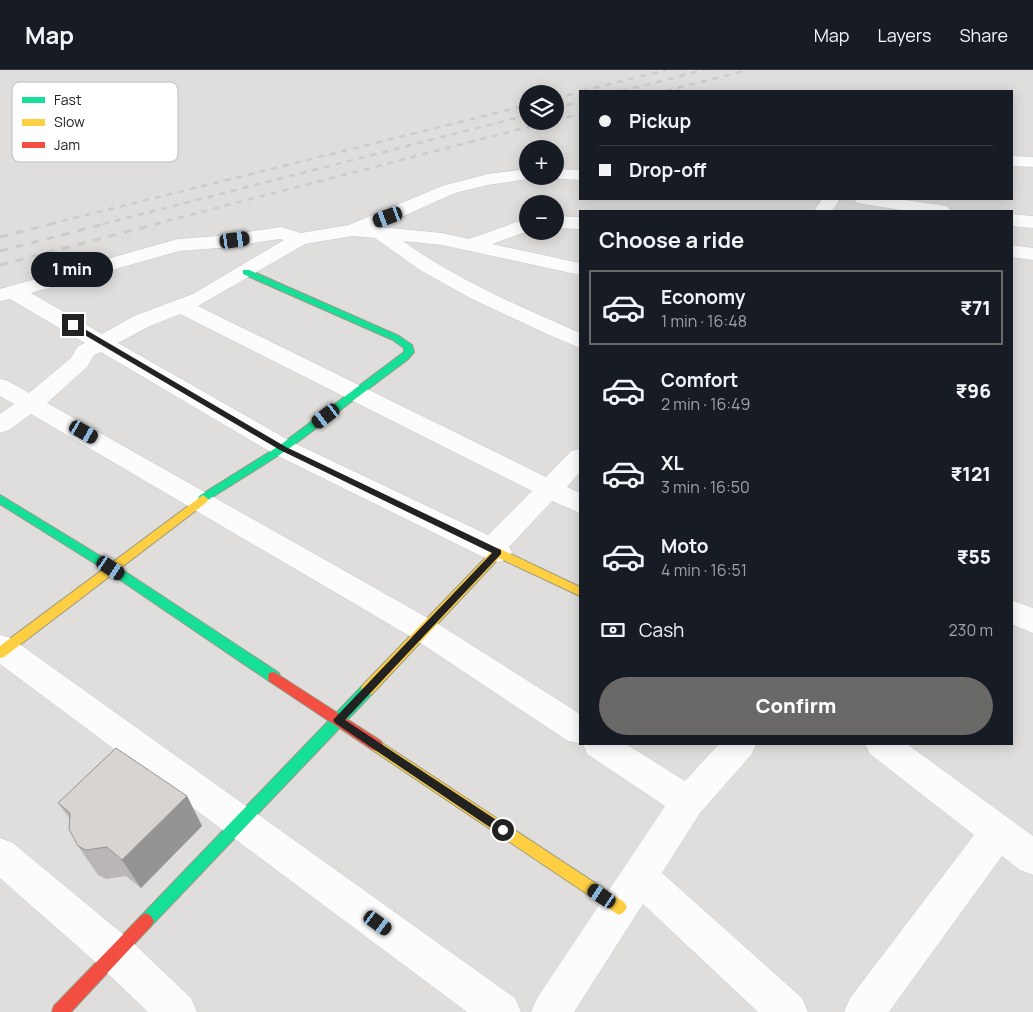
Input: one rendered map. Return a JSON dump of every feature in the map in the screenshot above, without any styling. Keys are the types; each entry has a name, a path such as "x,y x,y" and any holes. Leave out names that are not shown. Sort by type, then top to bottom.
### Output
{"street":[{"path":"1013,161 1033,162"},
{"path":"564,174 579,175"},
{"path":"0,425 33,404 79,362 86,351 142,321 200,298 300,239 348,230 388,217 425,199 470,183 519,175"},
{"path":"870,200 934,210"},
{"path":"1013,220 1033,222"},
{"path":"564,222 579,223"},
{"path":"471,245 519,227"},
{"path":"348,230 434,238 579,269"},
{"path":"7,293 178,244 220,242 281,233 300,239"},
{"path":"381,234 433,270 579,341"},
{"path":"1013,251 1033,254"},
{"path":"246,272 396,338 409,347 410,352 283,448 202,500 1,650 501,1012"},
{"path":"7,293 103,342 283,448 579,592"},
{"path":"181,306 579,504"},
{"path":"0,386 202,500 424,630 579,730"},
{"path":"60,1012 424,630 548,489 579,458"},
{"path":"0,499 111,568 338,720 629,892 788,1012"},
{"path":"1013,612 1033,622"},
{"path":"601,745 688,802"},
{"path":"550,1012 688,802 739,745"},
{"path":"883,745 1033,858"},
{"path":"864,1012 998,832"},
{"path":"0,855 116,954 177,1012"}],"shaded area":[{"path":"0,70 1033,70 1033,1012 0,1012"}],"building":[{"path":"116,748 187,796 122,860 107,847 86,850 78,846 69,829 70,813 58,803"}],"railway":[{"path":"586,90 666,70"},
{"path":"625,90 704,70"},
{"path":"670,90 748,70"},
{"path":"564,96 579,92"},
{"path":"564,106 579,102"},
{"path":"50,224 519,107"},
{"path":"564,118 579,114"},
{"path":"103,224 519,117"},
{"path":"155,224 519,129"},
{"path":"0,237 55,223"},
{"path":"0,251 108,223"},
{"path":"0,265 160,223"}],"traffic: fast":[{"path":"203,499 283,448 404,358 409,352 409,347 396,338 246,272"},
{"path":"0,499 111,568 274,677"},
{"path":"146,921 367,690"}],"traffic: slow":[{"path":"0,653 203,499"},
{"path":"367,690 498,552 579,592"},
{"path":"376,745 619,907"}],"traffic: jam":[{"path":"274,677 376,745"},
{"path":"60,1012 146,921"}],"route":[{"path":"73,325 283,448 498,552 338,720 503,830"}]}
